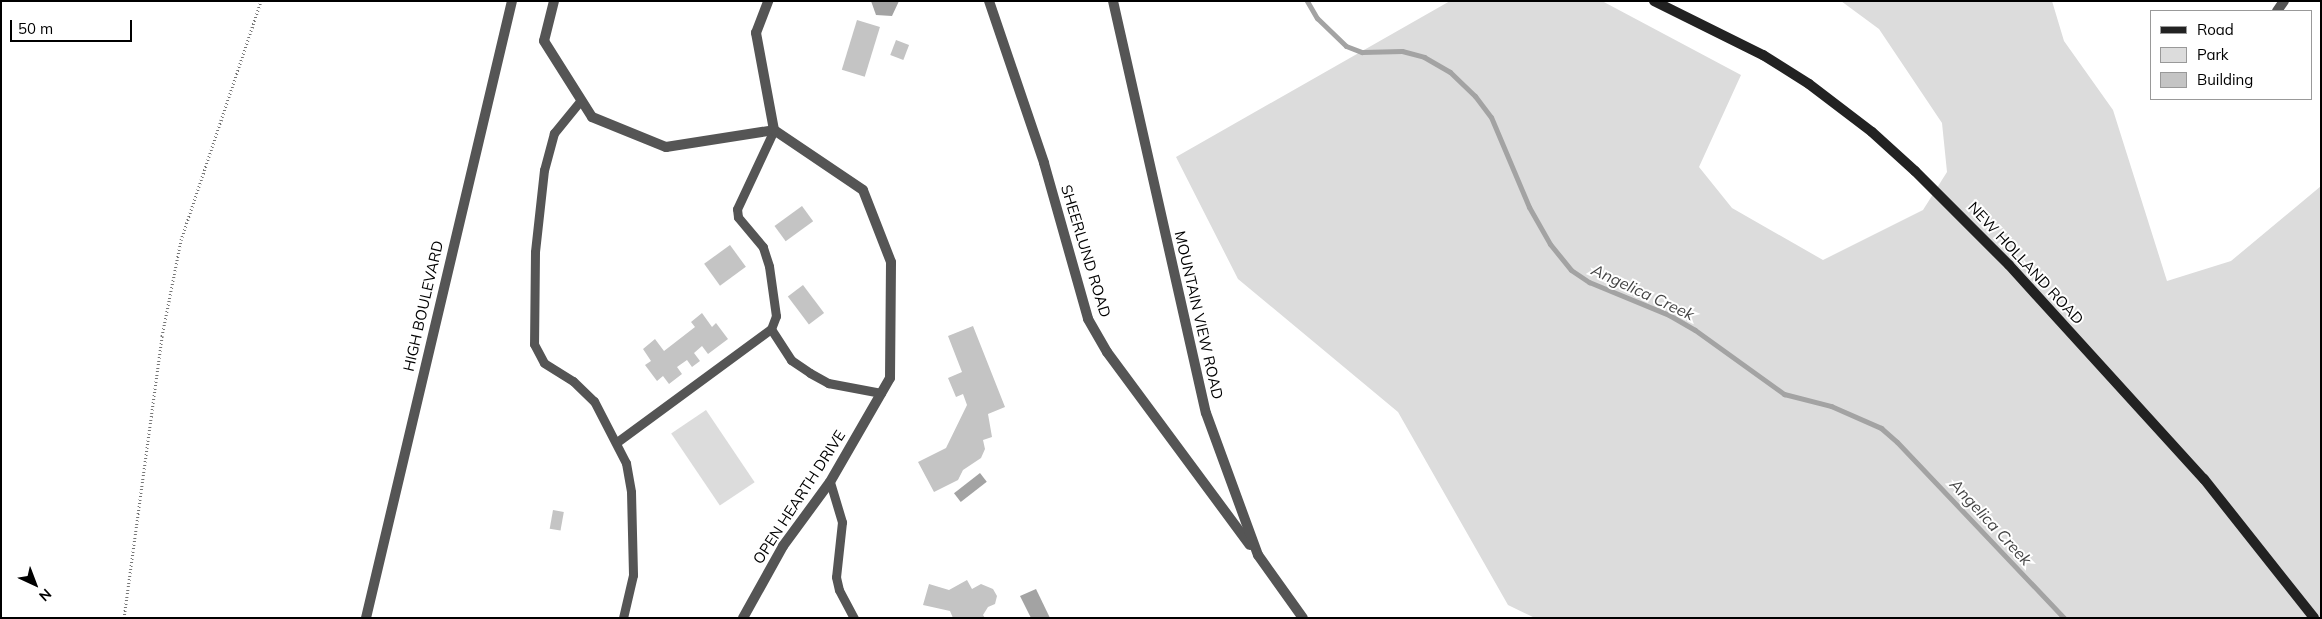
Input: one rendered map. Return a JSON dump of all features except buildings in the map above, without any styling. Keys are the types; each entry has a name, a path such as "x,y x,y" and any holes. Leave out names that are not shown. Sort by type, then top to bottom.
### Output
{"main road":[{"name":"NEW HOLLAND ROAD","path":"1654,1 1763,55 1809,84 1872,132 1915,171 2009,264 2204,479 2314,618"}],"street":[{"name":"HIGH BOULEVARD","path":"366,618 512,1"},
{"path":"554,1 544,41 592,117 666,147 774,130 756,33 768,1"},
{"path":"980,1 993,13"},
{"name":"SHEERLUND ROAD","path":"989,1 1044,163 1088,319 1107,352 1258,555"},
{"name":"MOUNTAIN VIEW ROAD","path":"1112,1 1206,412 1258,555 1303,618"},
{"name":"OPEN HEARTH DRIVE","path":"743,618 784,546 830,482 890,378 891,262 863,190 774,130"}],"lane":[{"path":"581,100 554,133 544,170 535,252 534,344 544,363 590,396 617,442 630,478 632,589 624,618"},
{"path":"617,442 771,329 776,316 770,266 763,247 738,217 737,209 774,130"},
{"path":"771,329 791,360 810,373 828,383 881,393"},
{"path":"830,482 842,522 836,577 839,590 854,618"}],"path":[{"path":"124,618 162,336 181,240 261,1"}],"green space":[{"path":"1450,1 1602,1 1741,75 1699,167 1732,208 1823,260 1923,210 1947,172 1942,123 1879,29 1841,1 2052,1 2064,41 2113,110 2167,281 2231,261 2321,186 2321,618 1535,618 1508,605 1398,412 1238,279 1176,157"},
{"path":"706,410 755,482 720,506 671,433"}],"shaded area":[{"path":"871,1 899,1 892,16 876,15"},
{"path":"980,473 987,482 961,502 954,493"},
{"path":"1036,589 1050,618 1031,618 1020,596"}],"waterway":[{"name":"Angelica Creek","path":"1307,1 1317,18 1346,46 1362,52 1402,51 1424,57 1450,72 1475,96 1491,117 1529,207 1550,244 1571,270 1589,282 1669,315 1695,330 1784,394 1831,406 1881,428 1897,442 2064,618"}]}
